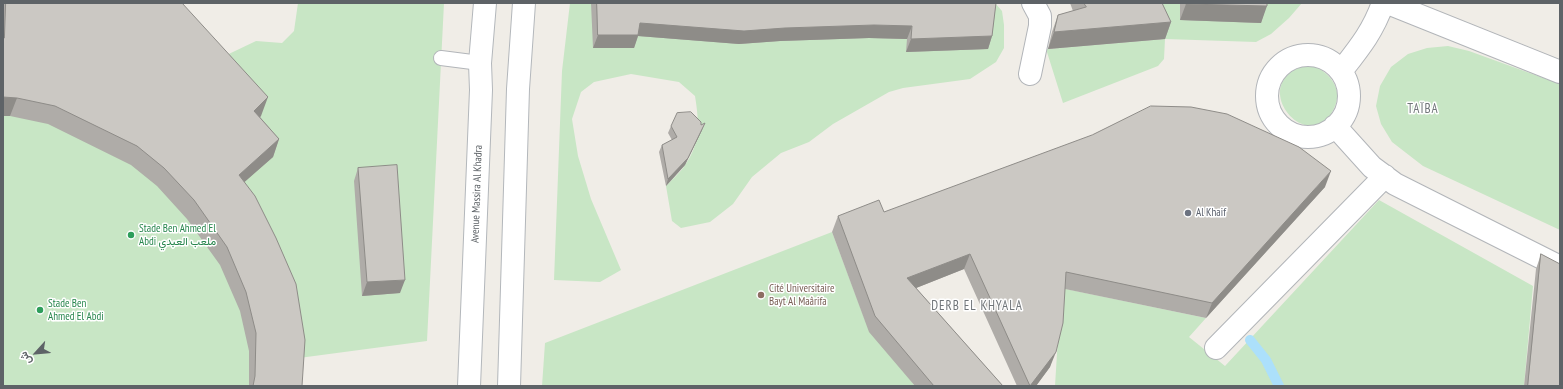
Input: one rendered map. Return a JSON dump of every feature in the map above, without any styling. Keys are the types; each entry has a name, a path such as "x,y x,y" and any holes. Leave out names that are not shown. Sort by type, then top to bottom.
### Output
{"street":[{"name":"Avenue Massira Al Khadra","path":"469,386 481,90 480,63 485,3"},
{"path":"509,386 518,89 524,3"},
{"path":"1030,74 1040,26 1040,16 1033,3"},
{"path":"1342,70 1368,37 1383,3"},
{"path":"1388,3 1560,72"},
{"path":"1317,56 1329,61 1342,70 1348,83 1349,100 1345,114 1328,132 1311,136 1298,135 1284,130 1274,119 1268,106 1267,93 1270,79 1282,63 1292,58 1317,56"},
{"path":"1335,126 1372,167 1395,184 1432,204 1560,267"},
{"path":"1216,348 1385,176"}],"lane":[{"path":"441,58 480,63"}],"green space":[{"path":"298,3 444,3 427,341 299,358 297,386 3,386 3,57 248,130 261,116 212,62 256,41 282,43 294,31"},
{"path":"570,3 911,3 907,52 995,3 1002,11 1004,25 1004,48 996,62 970,79 903,88 889,92 833,124 809,142 781,153 752,177 733,204 710,222 681,228 672,221 666,186 683,168 694,148 698,132 695,96 679,82 631,74 594,82 581,92 572,119 578,156 591,199 621,270 600,282 554,280 562,71"},
{"path":"1148,3 1302,3 1289,18 1271,34 1256,42 1165,39 1164,59 1158,66 1063,103 1046,49 1164,39"},
{"path":"1448,46 1469,51 1560,84 1560,230 1423,166 1392,142 1381,124 1376,106 1380,86 1391,67 1408,54 1427,48"},
{"path":"1312,64 1326,73 1335,84 1337,98 1331,114 1319,124 1307,125 1294,120 1285,109 1280,96 1282,83 1292,72"},
{"path":"1379,200 1533,286 1524,386 1055,386 1061,288 1206,318 1189,337 1225,366"},
{"name":"Cité Universitaire Bayt Al Maârifa","path":"832,232 865,320 915,386 542,386 545,343"}],"building":[{"path":"6,3 182,3 268,97 254,111 279,139 239,175 255,196 276,238 296,284 305,340 302,386 253,386 255,376 256,333 246,292 227,247 194,200 164,168 137,146 55,106 17,98 3,97 3,38"},
{"path":"597,3 996,3 992,36 911,39 912,26 874,25 744,31 640,23 638,35 598,35"},
{"path":"1084,3 1162,3 1171,22 1054,32 1058,15 1086,7"},
{"path":"1267,3 1267,6 1186,4"},
{"path":"1151,106 1191,107 1227,114 1299,147 1331,171 1212,303 1066,272 1063,323 1056,352 1030,386 970,254 907,278 1003,386 934,386 875,316 838,216 879,200 884,212 1092,135"},
{"path":"691,112 701,122 701,125 705,123 688,158 668,179 662,145 677,137 671,126 677,113"},
{"path":"397,165 405,280 367,282 358,168"},
{"path":"1541,254 1560,264 1560,386 1528,386"}],"waterway":[{"path":"1250,340 1266,360 1279,386"}],"place":[{"name":"Al Khaif","path":"1188,213"},
{"name":"Stade Ben Ahmed El Abdi ملعب العبدي","path":"131,235"},
{"name":"Cité Universitaire Bayt Al Maârifa","path":"761,295"},
{"name":"Stade Ben Ahmed El Abdi","path":"40,310"}],"district":[{"name":"TAÏBA","path":"1423,109"},
{"name":"DERB EL KHYALA","path":"977,306"}]}
